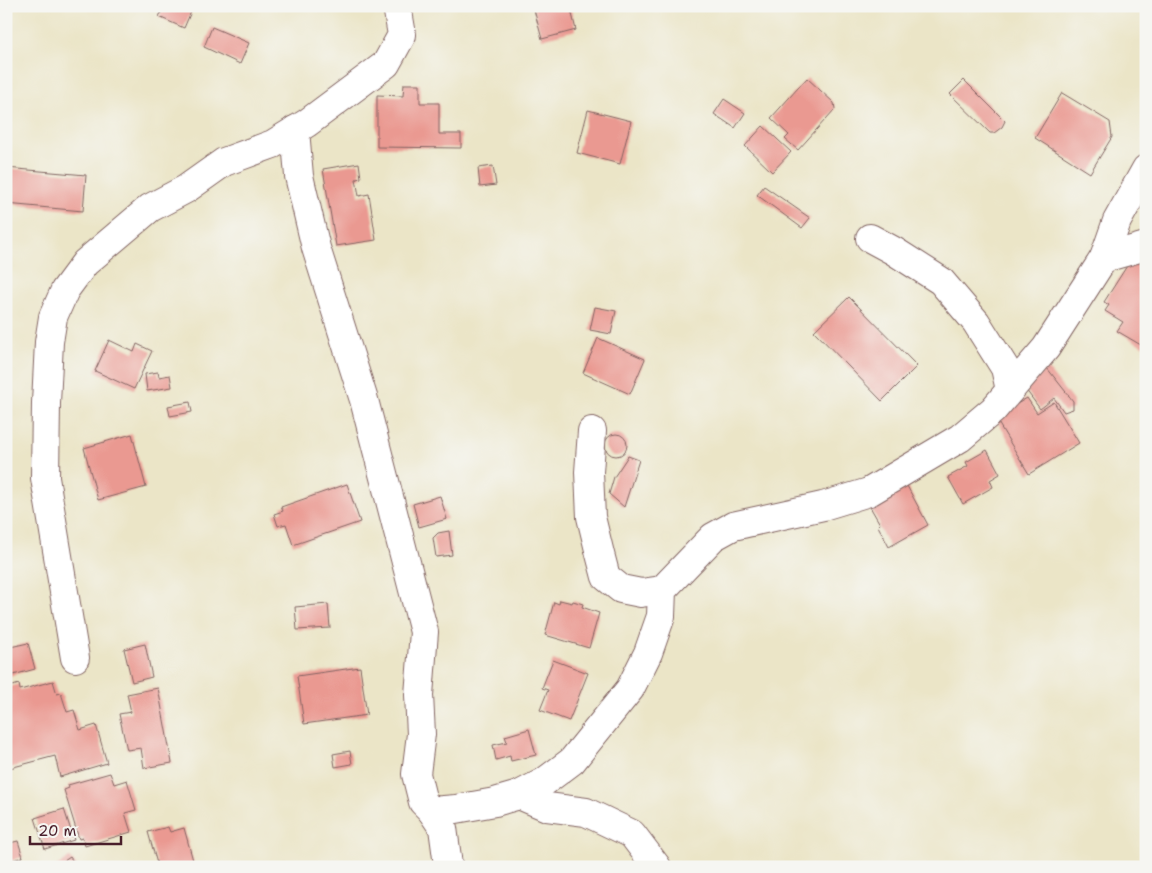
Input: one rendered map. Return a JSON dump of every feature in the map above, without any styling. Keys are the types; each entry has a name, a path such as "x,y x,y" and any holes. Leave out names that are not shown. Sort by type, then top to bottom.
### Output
{"street":[{"path":"75,658 45,478 46,385 49,342 53,317 66,290 85,263 150,208 186,189 224,162 273,144 307,122 386,64 402,35 397,6"},
{"path":"294,130 299,176 314,240 364,400 424,632 420,695 420,734 416,774 423,802 444,828 448,866"},
{"path":"592,431 589,472 592,517 606,577 621,589 642,594 662,590 713,537 733,526 824,506 868,492 960,438 993,410 1046,348 1104,258 1117,221 1146,170"},
{"path":"870,238 941,281 976,322 1005,368 1010,390"},
{"path":"1104,258 1146,246"},
{"path":"431,810 456,810 519,795 544,782 572,761 630,689 648,653 661,616 662,590"},
{"path":"519,795 547,807 586,812 632,834 657,867"}],"building":[{"path":"164,6 193,7 184,28 159,17"},
{"path":"533,6 570,6 576,30 542,39"},
{"path":"212,27 249,43 240,64 204,47"},
{"path":"807,78 834,103 835,109 798,150 785,139 789,135 771,118"},
{"path":"964,80 1005,121 1002,127 994,133 990,133 950,94"},
{"path":"404,84 420,84 420,103 439,103 439,134 461,134 461,148 377,147 377,95 403,96"},
{"path":"1062,93 1110,122 1112,137 1090,173 1035,138"},
{"path":"724,99 745,113 735,128 714,114"},
{"path":"588,110 631,121 620,164 577,153"},
{"path":"763,126 791,152 772,172 745,146"},
{"path":"359,163 361,178 356,179 359,196 369,194 376,240 336,246 323,169"},
{"path":"493,166 496,185 480,187 478,168"},
{"path":"6,168 86,175 83,211 6,204"},
{"path":"764,186 810,218 802,228 757,195"},
{"path":"1132,258 1146,267 1146,348 1117,331 1123,322 1105,311 1109,305 1104,302"},
{"path":"849,297 917,366 882,401 814,331"},
{"path":"595,307 616,311 611,334 590,330"},
{"path":"598,338 645,359 630,394 583,373"},
{"path":"109,340 134,352 137,344 152,351 134,389 95,371"},
{"path":"1047,368 1073,401 1073,409 1064,412 1054,398 1040,409 1026,390"},
{"path":"158,372 159,377 170,375 172,387 147,391 145,374"},
{"path":"1027,398 1037,413 1054,402 1079,443 1029,474 997,421 1008,414 1007,410"},
{"path":"190,402 192,412 170,416 168,406"},
{"path":"132,434 146,487 98,500 84,448"},
{"path":"616,434 624,437 627,445 624,453 616,456 608,453 605,445 608,437"},
{"path":"987,450 1000,474 990,480 993,487 963,504 948,477 968,466 966,462"},
{"path":"628,456 639,460 624,507 609,494 614,477"},
{"path":"347,484 360,522 293,545 286,524 278,526 274,514 283,511 281,507"},
{"path":"906,484 928,525 889,547 878,526 880,524 869,505"},
{"path":"440,496 447,519 419,527 413,504"},
{"path":"449,531 452,555 436,557 433,538 438,533"},
{"path":"560,600 583,604 582,607 599,613 589,648 545,635 554,602 559,604"},
{"path":"328,604 330,628 297,630 295,607"},
{"path":"28,643 35,669 6,677 6,648"},
{"path":"145,644 152,677 132,682 124,649"},
{"path":"553,660 588,673 569,721 540,710 548,690 542,688"},
{"path":"360,667 367,715 304,724 297,676"},
{"path":"53,681 57,694 61,693 67,712 74,710 80,730 96,725 107,763 60,777 55,756 6,769 6,688 19,684 20,690"},
{"path":"158,688 172,763 144,768 141,748 127,750 119,714 131,712 127,694"},
{"path":"529,729 536,755 511,761 510,756 496,760 493,745 507,742 505,736"},
{"path":"350,751 352,764 335,767 333,754"},
{"path":"110,773 114,784 127,780 136,810 125,813 131,832 85,846 83,838 79,839 64,790 69,788 68,785"},
{"path":"64,809 74,840 45,849 35,818"},
{"path":"168,827 170,832 184,828 194,864 183,867 158,867 148,832"},
{"path":"18,841 23,857 6,862 6,844"},
{"path":"70,857 77,867 55,867"}]}
